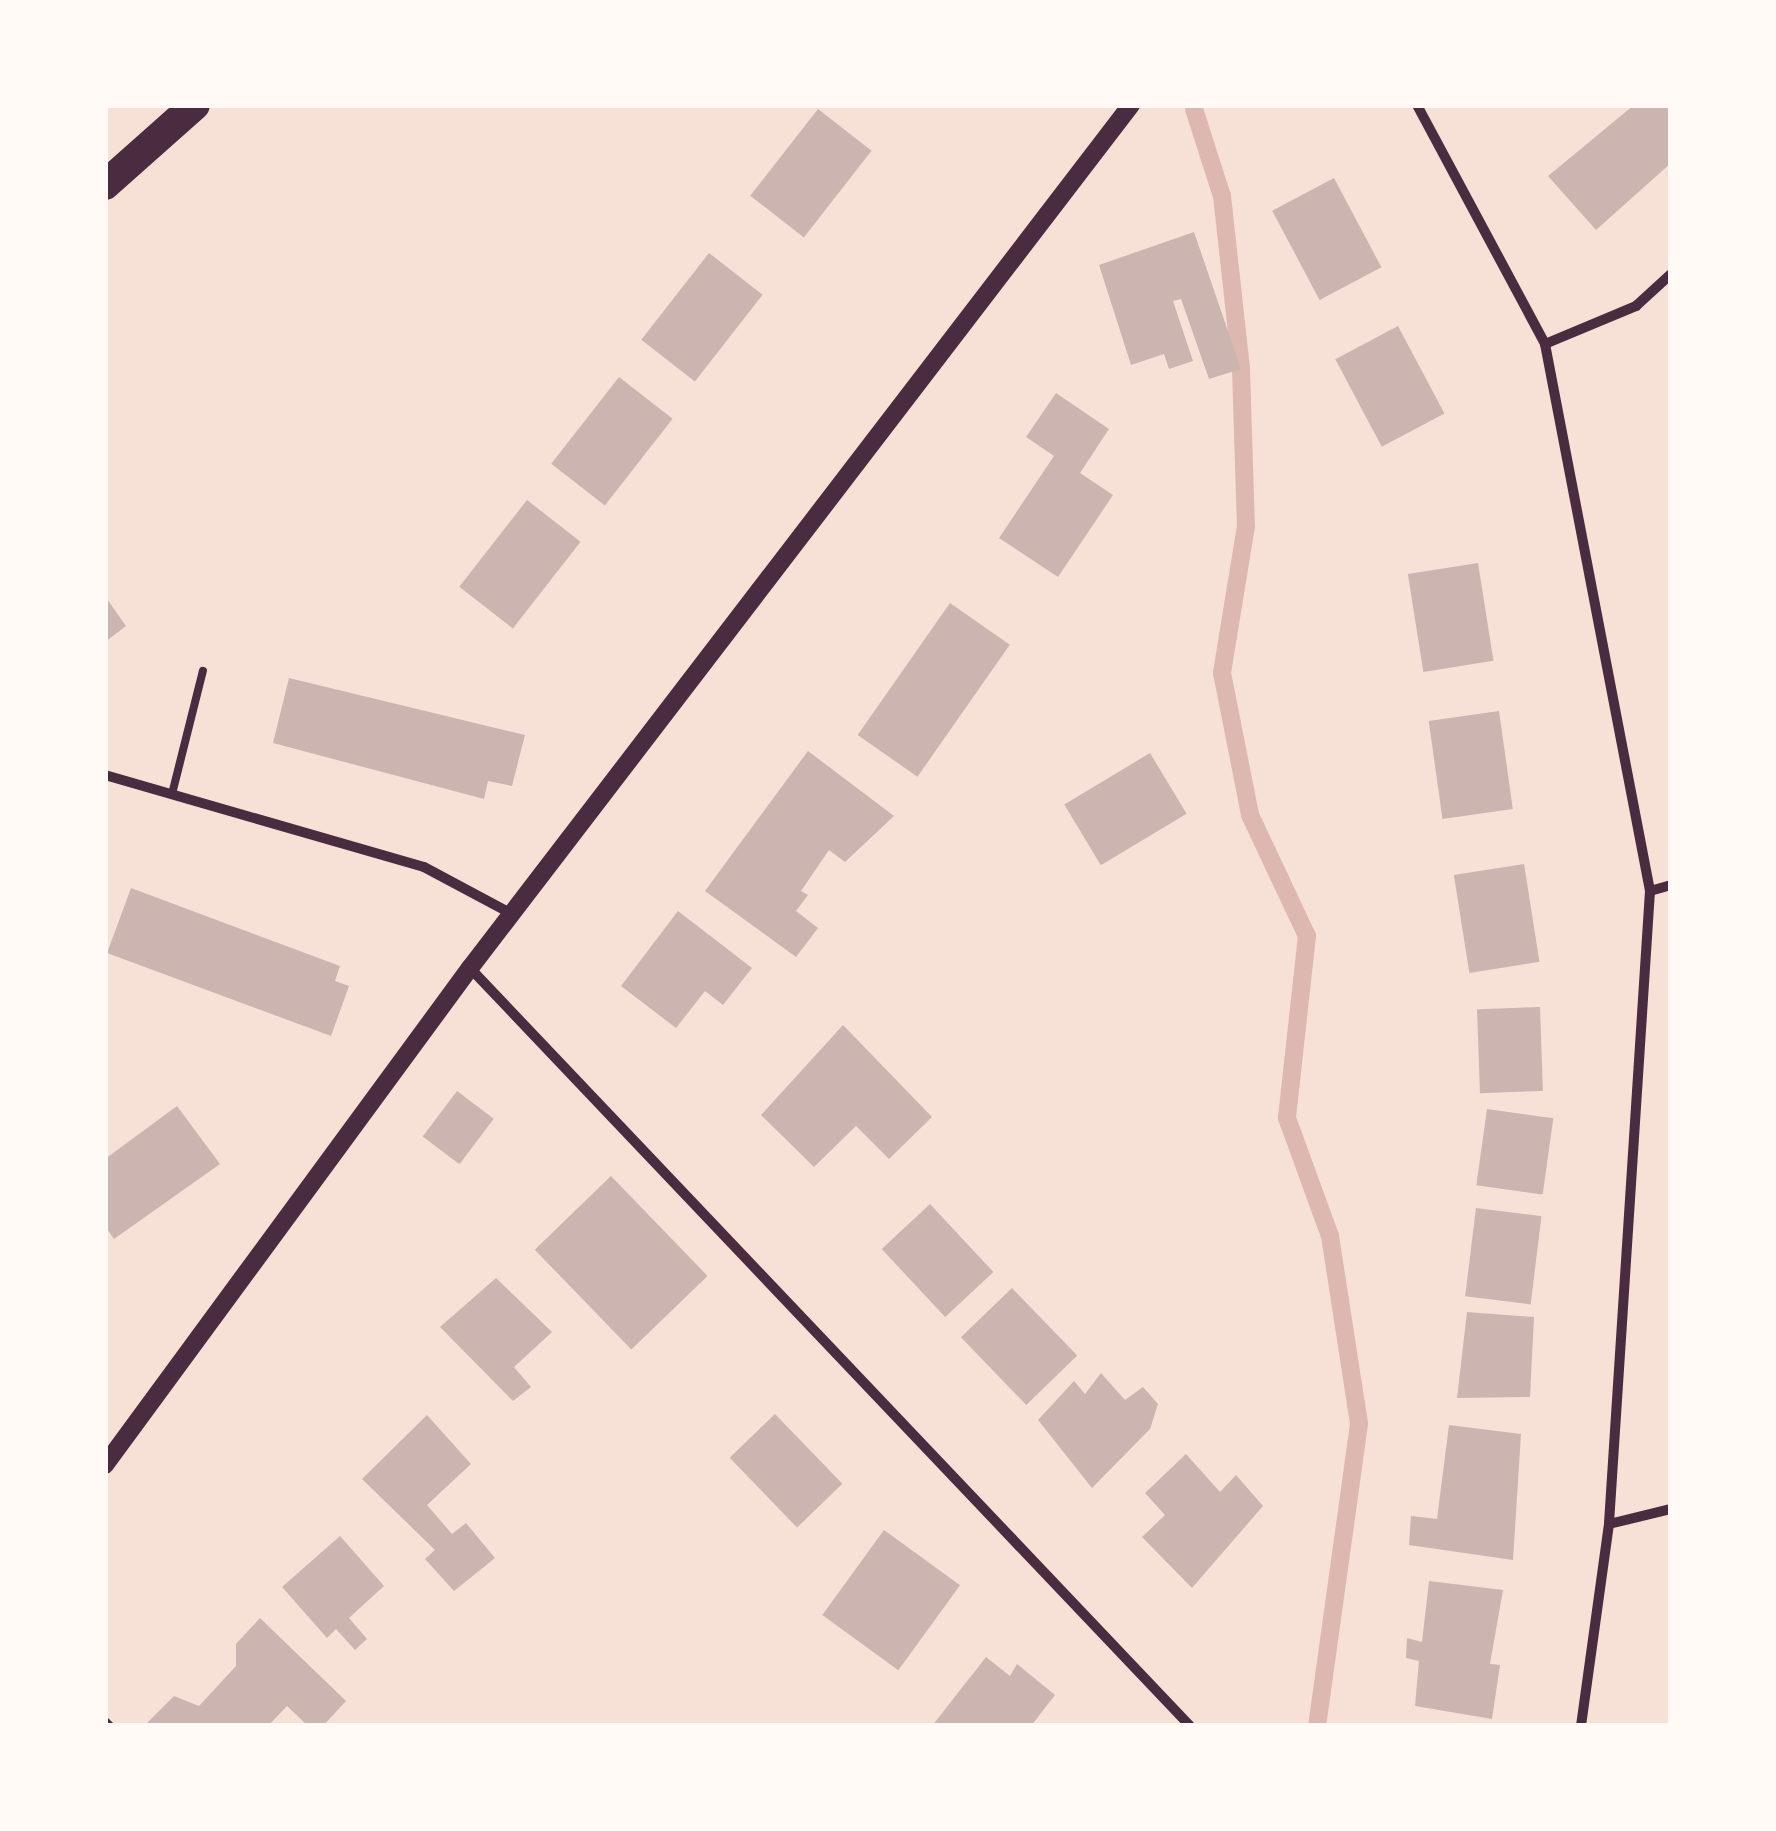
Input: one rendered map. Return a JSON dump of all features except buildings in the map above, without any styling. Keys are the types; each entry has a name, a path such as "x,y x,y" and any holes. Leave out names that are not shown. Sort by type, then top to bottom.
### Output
{"highway":[{"path":"105,185 195,105"}],"street":[{"path":"105,1465 470,968 1131,105"},
{"path":"1416,105 1545,344 1650,891 1609,1524 1582,1726"},
{"path":"1545,344 1636,306 1671,274"},
{"path":"105,776 424,866 512,914"},
{"path":"1650,891 1671,886"},
{"path":"470,968 1190,1726"},
{"path":"1609,1524 1671,1509"}],"lane":[{"path":"172,794 203,672"}],"waterway":[{"path":"1194,109 1222,196 1241,369 1246,526 1222,673 1250,815 1307,936 1287,1118 1330,1236 1359,1424 1317,1726"}]}
